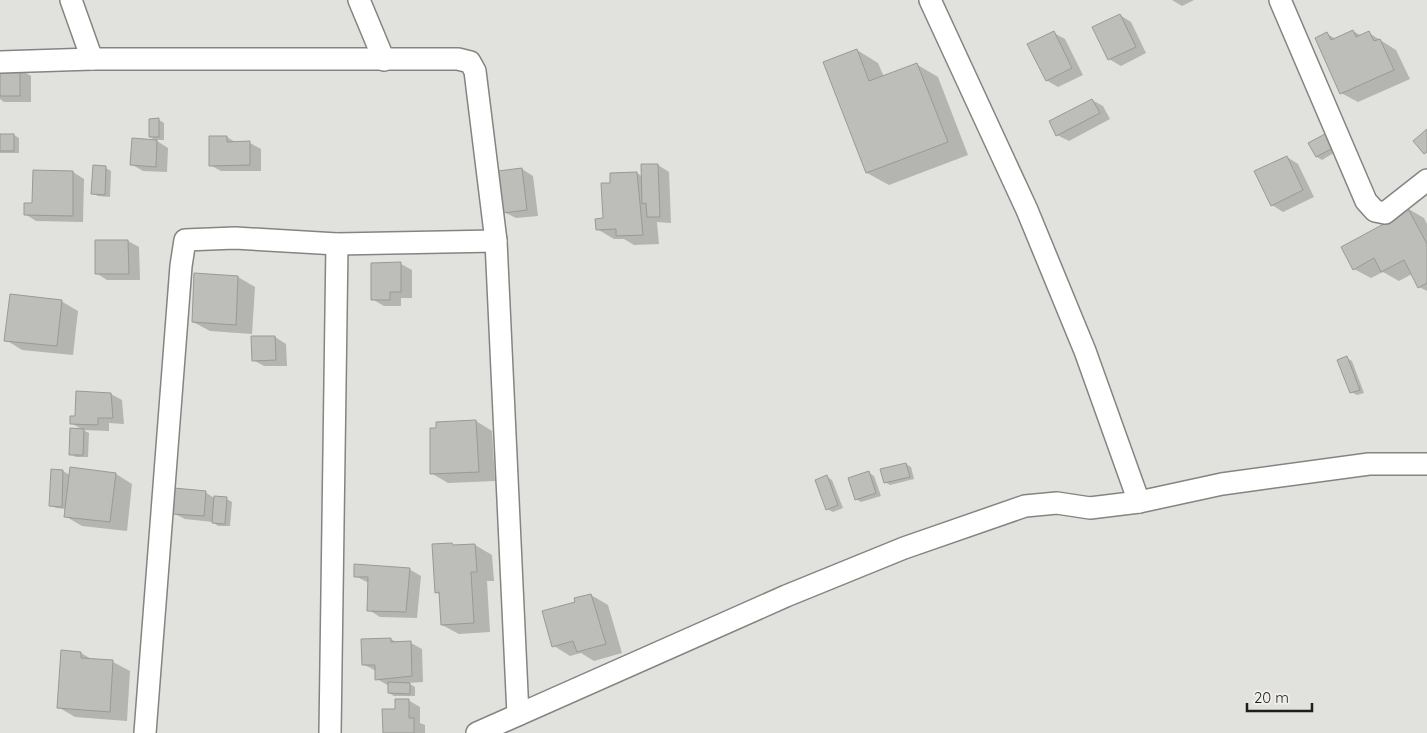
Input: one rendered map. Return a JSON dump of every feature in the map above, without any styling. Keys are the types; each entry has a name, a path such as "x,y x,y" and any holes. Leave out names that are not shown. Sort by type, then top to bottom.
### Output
{"street":[{"path":"71,0 92,59"},
{"path":"359,0 384,60"},
{"path":"930,0 1034,228 1085,351 1139,502"},
{"path":"1280,0 1366,201 1375,211 1385,213 1427,180"},
{"path":"0,62 92,59 458,59 470,62 475,71 496,241 518,715"},
{"path":"145,733 180,266 185,240 235,238 337,244 496,241"},
{"path":"330,733 337,244"},
{"path":"478,733 786,596 904,548 1025,506 1057,504 1090,508 1139,502 1222,484 1369,464 1427,464"}],"building":[{"path":"1120,14 1136,47 1108,60 1092,27"},
{"path":"1353,30 1356,37 1369,31 1374,41 1380,39 1394,70 1340,94 1315,38 1327,32 1331,40"},
{"path":"1054,31 1072,68 1046,81 1027,44"},
{"path":"857,49 869,81 917,63 948,142 866,173 823,62"},
{"path":"0,68 20,68 20,96 0,96"},
{"path":"1092,99 1100,113 1056,136 1049,121"},
{"path":"159,118 159,137 149,137 149,119"},
{"path":"1427,129 1427,152 1424,154 1413,141"},
{"path":"0,134 14,134 14,151 0,151"},
{"path":"1325,134 1333,148 1316,157 1308,143"},
{"path":"209,136 227,136 227,142 250,141 250,165 209,166"},
{"path":"132,138 157,140 156,167 130,165"},
{"path":"1287,156 1303,190 1271,206 1254,171"},
{"path":"641,164 658,164 660,217 647,217 646,203 642,204"},
{"path":"93,165 106,166 105,195 91,194"},
{"path":"522,168 527,210 503,213 498,171"},
{"path":"33,170 73,171 73,216 24,215 24,203 32,203"},
{"path":"637,172 643,235 616,236 616,229 596,230 595,219 603,218 601,183 610,183 610,173"},
{"path":"1407,207 1427,244 1427,283 1418,288 1404,260 1381,272 1374,258 1353,270 1341,247 1393,219"},
{"path":"95,240 128,240 129,274 95,274"},
{"path":"401,262 401,292 390,292 390,300 371,300 371,263"},
{"path":"194,273 238,276 236,325 192,322"},
{"path":"10,294 62,300 57,346 4,341"},
{"path":"251,336 275,336 276,360 252,361"},
{"path":"1347,356 1360,390 1350,393 1337,360"},
{"path":"76,391 111,393 113,418 98,418 98,425 70,424 70,416 75,416"},
{"path":"476,420 479,472 430,474 430,428 436,428 436,422"},
{"path":"70,428 84,429 83,455 69,455"},
{"path":"906,463 910,477 884,483 880,469"},
{"path":"70,467 116,473 110,522 64,517"},
{"path":"51,469 63,470 62,507 49,506"},
{"path":"869,471 876,493 855,500 848,478"},
{"path":"827,475 838,505 826,510 815,480"},
{"path":"174,488 206,491 204,516 172,514"},
{"path":"214,496 227,497 225,524 212,523"},
{"path":"452,543 453,545 475,544 477,572 471,572 474,623 441,625 439,592 435,593 432,544"},
{"path":"354,564 410,568 406,612 367,611 368,577 354,577"},
{"path":"591,594 606,644 577,652 573,641 552,647 542,611 575,602 574,598"},
{"path":"391,638 391,642 411,641 412,676 375,680 375,665 362,665 361,639"},
{"path":"61,650 81,652 81,658 113,660 110,712 57,708"},
{"path":"388,682 410,683 410,694 388,693"},
{"path":"395,699 409,699 409,718 414,718 414,733 383,733 382,709 395,709"}]}
